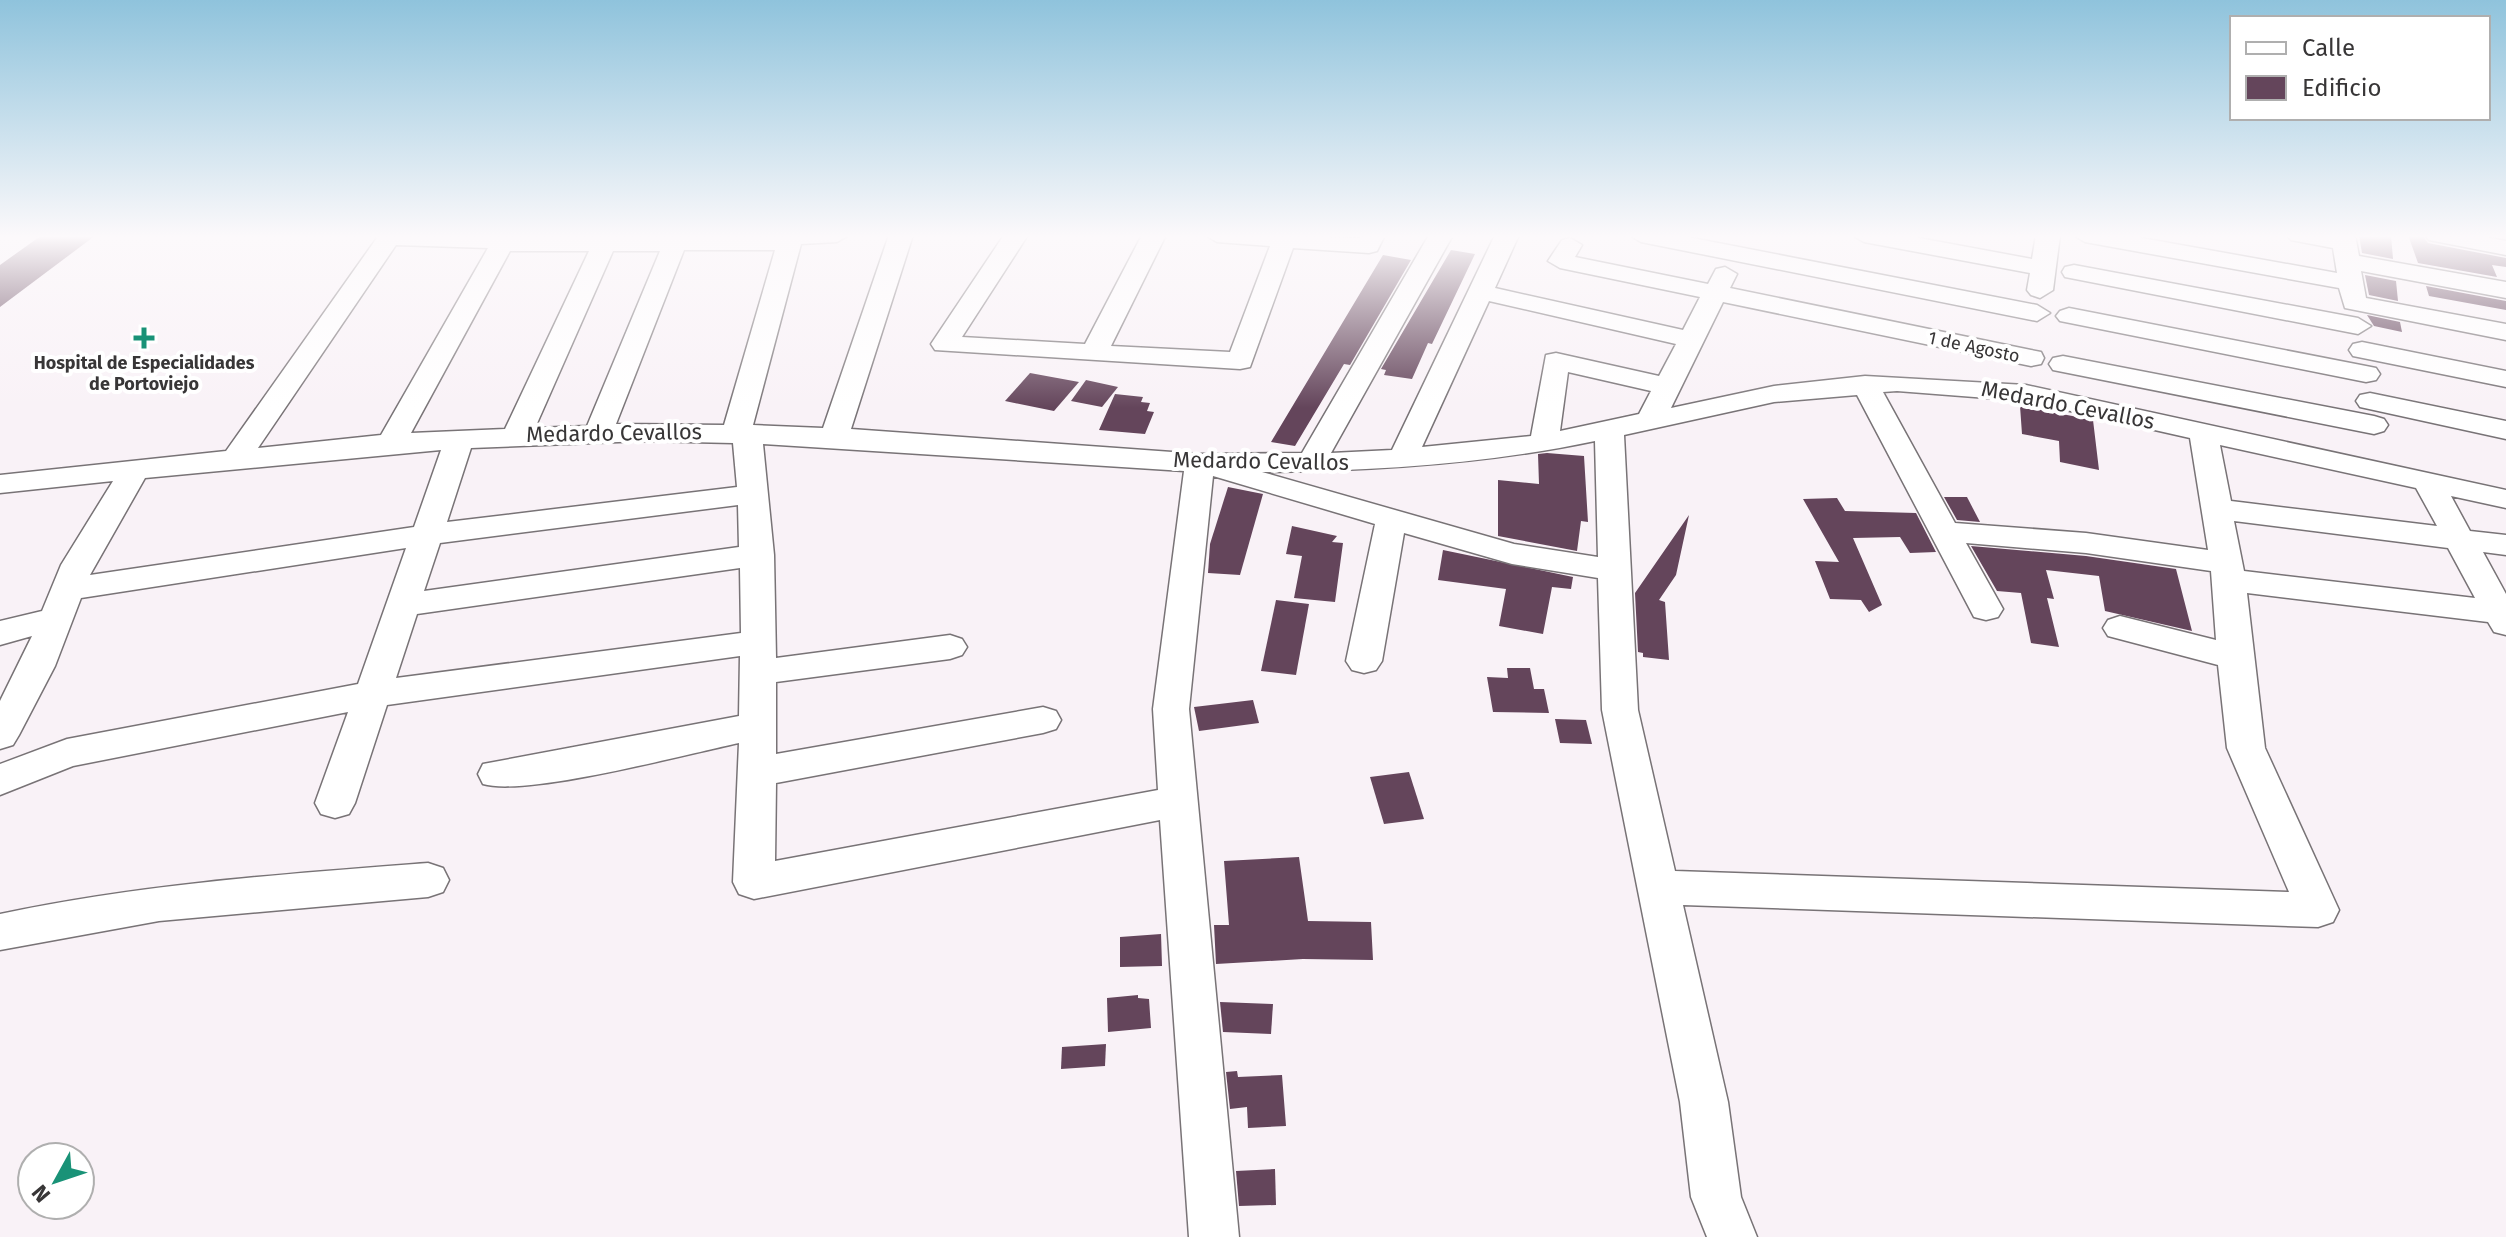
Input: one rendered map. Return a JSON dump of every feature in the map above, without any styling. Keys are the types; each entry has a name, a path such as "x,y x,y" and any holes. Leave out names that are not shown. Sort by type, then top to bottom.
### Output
{"street":[{"path":"236,458 351,293"},
{"path":"391,443 476,293"},
{"path":"517,435 582,293"},
{"path":"599,432 655,293"},
{"path":"776,293 742,432 754,494 758,555 760,657 754,882 1177,802"},
{"path":"834,437 882,293"},
{"path":"978,293 944,344 1240,361 1265,293"},
{"path":"1094,353 1125,293"},
{"path":"1311,463 1408,293"},
{"path":"1402,459 1480,293"},
{"path":"1483,293 1691,340"},
{"name":"1 de Agosto","path":"1708,293 2031,358"},
{"path":"1950,293 2037,313"},
{"path":"2026,393 2040,293"},
{"path":"2059,400 2072,293"},
{"path":"2196,293 2357,320"},
{"path":"2270,293 2357,320 2506,379"},
{"path":"2338,293 2357,320 2506,430"},
{"path":"2063,364 2357,320 2492,293"},
{"path":"1650,420 1714,294"},
{"path":"2069,316 2357,320 2506,332"},
{"path":"2357,320 2381,471"},
{"path":"1544,443 1556,361 1667,386"},
{"path":"1865,384 1986,609"},
{"name":"Medardo Cevallos","path":"0,484 391,443 599,432 742,432 1200,463 1402,459 1544,443 1774,394 1865,384 1934,384 2026,393 2506,499"},
{"path":"1609,431 1620,710 1704,1102 1716,1197 1732,1237"},
{"path":"1656,887 2318,910 2246,748 2228,572 2203,431"},
{"path":"335,803 460,438"},
{"path":"1214,1237 1171,709 1200,463 1512,554 1615,570"},
{"path":"0,735 37,666 77,565 136,468"},
{"path":"2428,482 2504,616"},
{"path":"0,633 60,604 427,536 754,494"},
{"path":"2217,509 2506,545"},
{"path":"1364,661 1391,520"},
{"path":"1945,532 2096,543 2228,572 2504,616"},
{"path":"403,605 758,555"},
{"path":"2120,628 2235,657"},
{"path":"0,780 67,753 372,694 760,657 950,647"},
{"path":"757,772 1043,720"},
{"path":"497,774 572,764 758,726"},
{"path":"0,932 62,917 189,898 428,880"}],"building":[{"path":"0,293 19,293 0,307"},
{"path":"1360,293 1392,293 1350,365 1344,364 1295,446 1271,442"},
{"path":"1426,293 1456,293 1412,379 1384,375 1386,370 1381,369"},
{"path":"2397,293 2398,301 2369,295"},
{"path":"2428,293 2462,293 2506,301 2506,310 2429,296"},
{"path":"2367,315 2400,322 2402,332 2374,326"},
{"path":"1030,373 1079,382 1054,411 1005,401"},
{"path":"1086,380 1118,387 1102,407 1071,401"},
{"path":"1115,394 1143,397 1141,402 1150,403 1147,411 1154,412 1145,434 1099,430"},
{"path":"2020,406 2093,420 2099,470 2060,462 2059,441 2022,434"},
{"path":"1538,454 1584,456 1588,522 1581,521 1577,551 1498,536 1498,480 1539,484"},
{"path":"1228,487 1263,494 1240,575 1208,573 1210,544"},
{"path":"1944,497 1967,497 1980,522 1957,520"},
{"path":"1837,498 1845,511 1916,513 1936,552 1910,553 1900,537 1853,538 1882,605 1869,612 1861,600 1830,599 1815,561 1839,562 1803,499"},
{"path":"1689,515 1676,575 1659,600 1665,602 1669,660 1643,657 1643,653 1638,652 1635,593"},
{"path":"1292,526 1337,536 1332,542 1343,543 1335,602 1294,598 1302,556 1286,554"},
{"path":"1971,546 2086,556 2176,569 2192,631 2105,611 2099,576 2046,570 2054,599 2047,598 2059,647 2031,643 2021,593 1997,591"},
{"path":"1443,550 1573,577 1571,589 1552,587 1543,634 1499,626 1506,589 1438,580"},
{"path":"1276,600 1309,604 1296,675 1261,671"},
{"path":"1507,668 1530,668 1534,689 1544,689 1549,713 1493,712 1487,677 1508,678"},
{"path":"1253,700 1259,723 1199,731 1194,707"},
{"path":"1555,719 1586,720 1592,744 1560,743"},
{"path":"1409,772 1424,819 1384,824 1370,777"},
{"path":"1299,857 1308,921 1371,922 1373,960 1303,959 1216,964 1214,925 1229,925 1224,861"},
{"path":"1161,934 1162,966 1120,967 1120,937"},
{"path":"1138,995 1138,998 1149,999 1151,1028 1108,1032 1107,998"},
{"path":"1220,1002 1273,1004 1271,1034 1223,1032"},
{"path":"1106,1044 1105,1066 1061,1069 1062,1047"},
{"path":"1237,1071 1238,1077 1282,1075 1286,1126 1248,1128 1247,1107 1230,1109 1226,1072"},
{"path":"1275,1169 1276,1205 1239,1206 1236,1171"}],"place":[{"name":"Hospital de Especialidades de Portoviejo","path":"144,338"}]}
